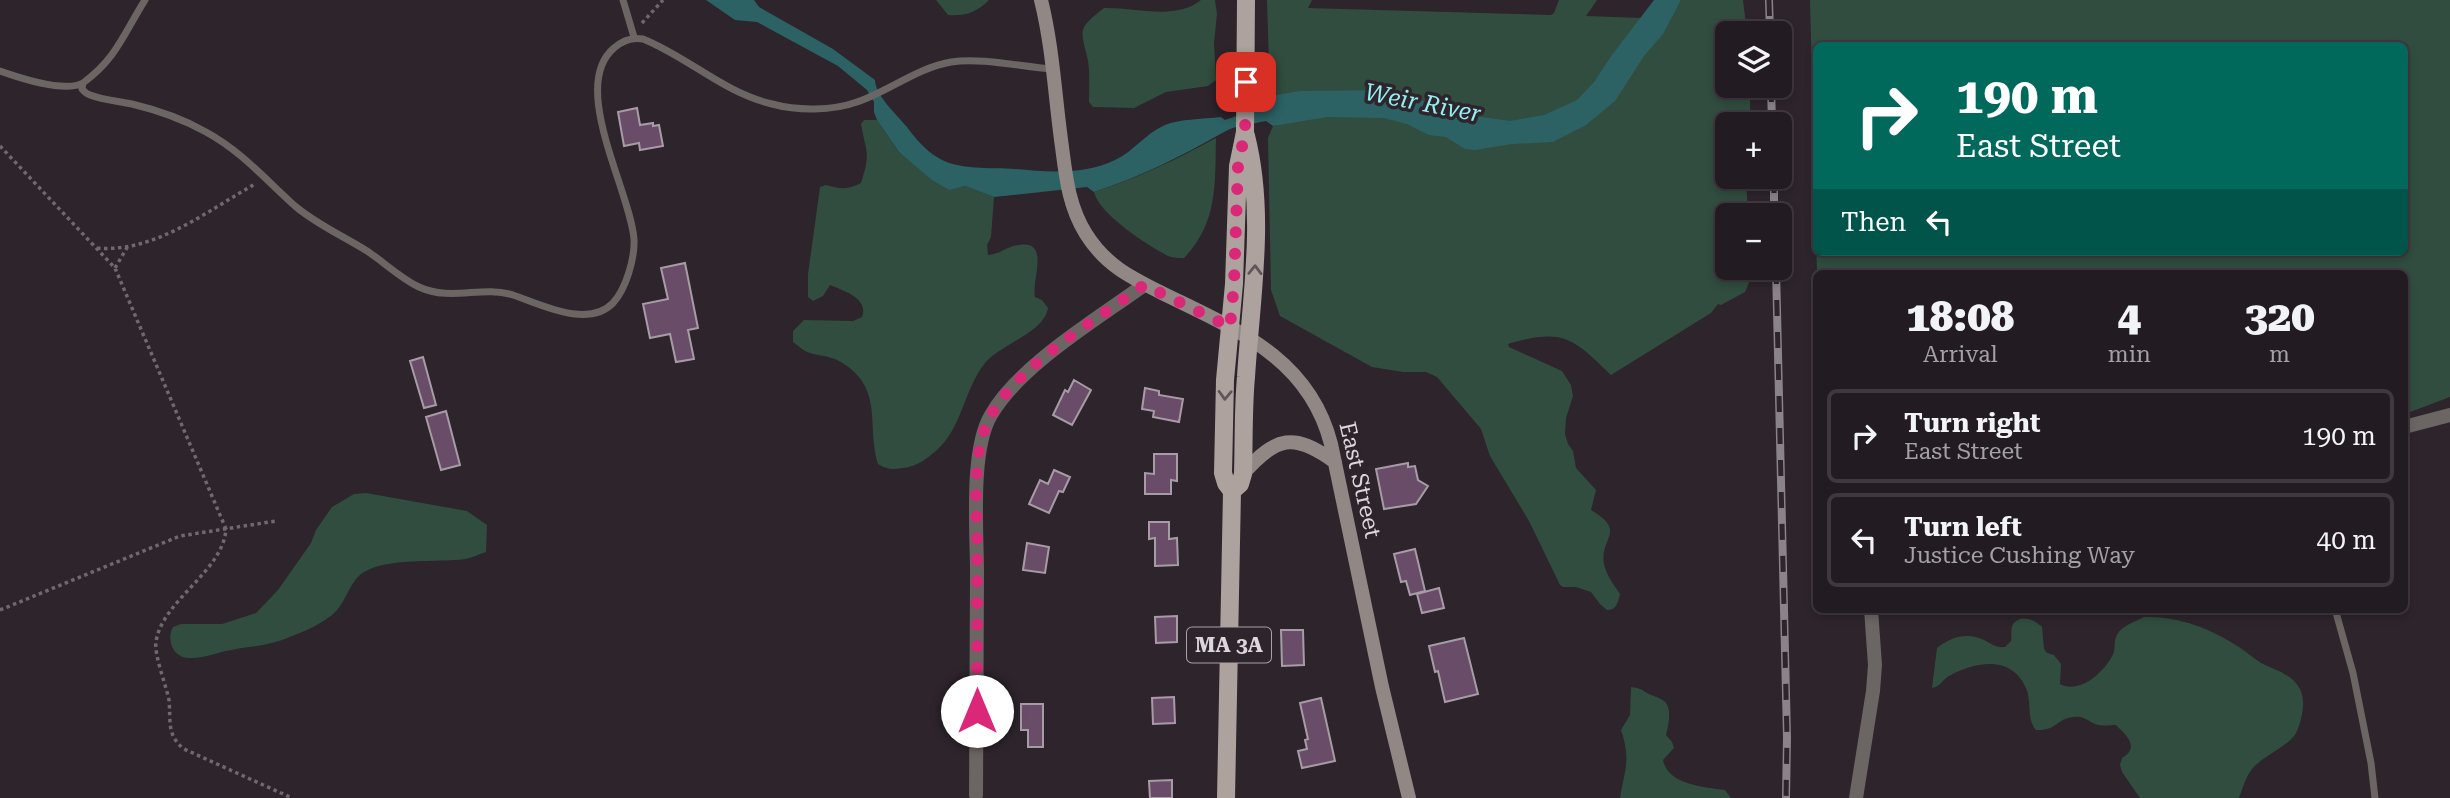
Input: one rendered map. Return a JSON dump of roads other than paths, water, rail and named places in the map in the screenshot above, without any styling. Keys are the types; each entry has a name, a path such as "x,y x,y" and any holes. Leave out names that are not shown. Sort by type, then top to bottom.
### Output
{"main road":[{"name":"East Street","path":"1041,0 1066,179 1077,218 1097,249 1113,265 1144,285 1230,327 1277,357 1307,389 1324,419 1409,798"},
{"name":"MA 3A","path":"1226,798 1232,492 1223,473 1225,380 1234,284 1238,166 1245,132 1246,0"},
{"name":"MA 3A","path":"1243,474 1245,379 1255,284 1254,167 1245,132"},
{"path":"1232,492 1240,484 1243,474 1266,450 1282,442 1309,445 1335,462"}],"street":[{"path":"976,795 977,488 983,432 990,415 1028,372 1144,285"},
{"path":"2408,426 2450,415"},
{"path":"1856,798 1873,691 1875,665 1871,613"}],"lane":[{"path":"0,71 67,86 83,83 116,52 145,0"},
{"path":"623,0 635,37"},
{"path":"83,83 82,89 92,96 135,105 178,119 206,132 246,159 302,211 419,287 451,295 500,292 564,313 600,311 610,306 618,296 632,264 632,225 600,110 597,83 600,67 616,46 635,37 654,44 728,88 774,105 800,108 858,102 930,68 960,61 1052,69"},
{"path":"2336,613 2353,673 2371,763 2375,798"}],"water":[{"name":"Weir River","path":"706,0 754,0 759,7 833,49 875,80 882,98 917,139 945,161 975,168 1053,171 1079,170 1103,165 1121,157 1157,129 1169,124 1221,117 1225,120 1265,106 1270,96 1301,91 1396,90 1440,108 1475,116 1510,121 1544,115 1577,100 1594,82 1654,0 1681,0 1663,34 1644,56 1615,101 1586,125 1553,142 1512,144 1475,150 1465,149 1446,137 1429,135 1407,124 1384,118 1327,117 1273,126 1266,121 1228,130 1128,180 1094,192 1087,187 994,197 965,186 949,190 932,180 899,152 877,120 874,102 867,90 838,66 757,22 735,20"}],"railway":[{"path":"1769,0 1770,21"},
{"path":"1771,98 1772,112"},
{"path":"1774,189 1774,203"},
{"path":"1776,280 1787,737 1786,798"}]}
